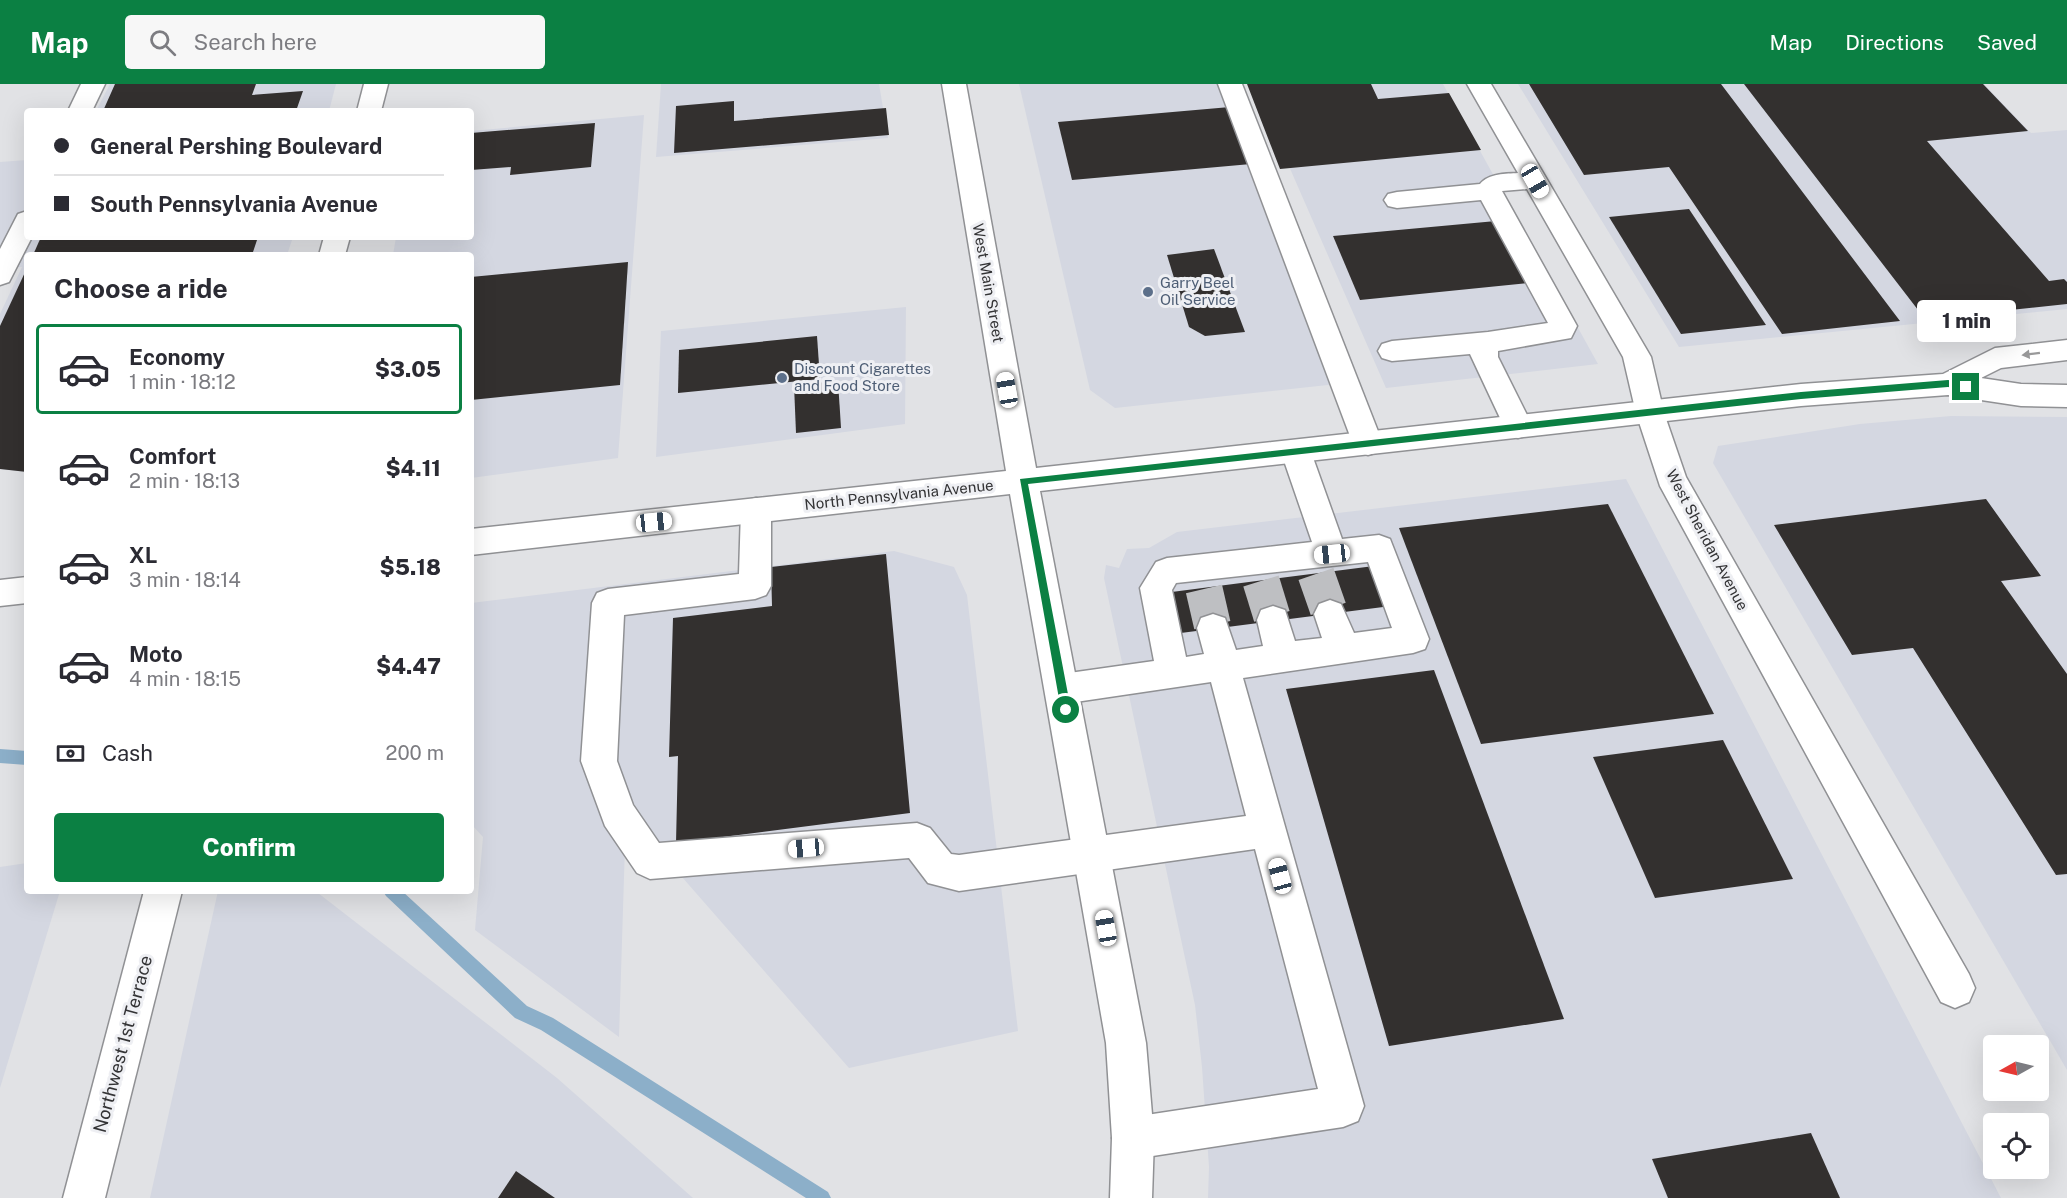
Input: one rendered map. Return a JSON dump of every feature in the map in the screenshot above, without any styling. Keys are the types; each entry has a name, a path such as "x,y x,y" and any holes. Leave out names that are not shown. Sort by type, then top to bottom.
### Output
{"main road":[{"path":"81,108 93,84"},
{"path":"370,108 376,84"},
{"name":"West Main Street","path":"954,84 1023,481 1126,1042 1132,1138 1131,1198"},
{"path":"1230,84 1368,444"},
{"name":"West Sheridan Avenue","path":"1479,84 1636,357 1650,413 1671,478 1955,988"},
{"path":"1489,191 1491,186 1502,182 1535,181"},
{"path":"1397,200 1489,191"},
{"path":"1392,351 1488,342 1561,331 1563,326 1489,191"},
{"path":"0,276 24,226"},
{"path":"1488,342 1484,347 1484,357 1518,428"},
{"path":"1948,384 1995,358 2067,350"},
{"path":"1948,384 2021,395 2067,396"},
{"name":"North Pennsylvania Avenue","path":"474,542 1801,395 1948,384"},
{"path":"1296,452 1320,561"},
{"path":"756,510 755,586 608,603 599,761 618,814 650,861 917,840 941,870 959,873 1267,830"},
{"path":"1062,689 1413,639 1379,548 1320,561 1201,578 1167,571 1155,588 1173,673"},
{"path":"0,593 24,590"},
{"path":"1330,614 1343,649"},
{"path":"1273,620 1283,658"},
{"path":"1132,1138 1343,1106 1222,668 1213,628"},
{"name":"Northwest 1st Terrace","path":"84,1198 162,894"}],"shaded area":[{"path":"110,84 336,84 330,108 98,108"},
{"path":"661,84 879,84 888,138 656,157"},
{"path":"1019,84 1222,84 1337,384 1115,408 1090,390"},
{"path":"1253,84 1443,84 1598,364 1386,388"},
{"path":"1518,84 1984,84 2031,133 2067,130 2067,309 1679,347"},
{"path":"644,115 618,458 474,478 474,252 394,252 396,240 474,240 474,131"},
{"path":"24,160 24,240 292,240 288,252 24,252 24,472 0,469 0,314 22,267 0,268 0,162"},
{"name":"Discount Cigarettes and Food Store","path":"906,307 905,424 656,457 661,331"},
{"path":"1951,416 2067,417 2067,1070 2049,1039 2049,1035 2047,1035 1713,463 1718,446 1860,424"},
{"path":"1626,479 1983,1163 1983,1179 1991,1179 2001,1198 1208,1198 1209,1167 1195,1005 1104,578 1106,565 1119,568 1127,549 1149,548 1177,532"},
{"path":"894,551 954,567 967,595 1018,1031 849,1068 626,813 619,1037 475,930 483,837 474,827 474,603"},
{"path":"24,863 24,894 59,894 0,1088 0,867"},
{"path":"217,894 319,894 557,1078 693,1198 150,1198"}],"building":[{"path":"115,84 256,84 252,95 303,91 297,108 104,108"},
{"path":"1247,84 1371,84 1378,99 1449,93 1481,150 1280,169"},
{"path":"1529,84 1721,84 1900,321 1782,334 1669,167 1584,175"},
{"path":"1744,84 1983,84 2028,131 1927,141 2049,281 2064,279 2067,282 2067,304 1925,319"},
{"path":"734,101 734,121 886,108 889,135 674,153 676,106"},
{"path":"1230,107 1251,164 1072,180 1058,122"},
{"path":"595,123 591,167 510,175 511,167 474,170 474,133"},
{"path":"1689,209 1766,325 1681,334 1609,217"},
{"path":"1496,221 1529,283 1360,300 1333,236"},
{"path":"40,240 257,240 253,252 34,252"},
{"path":"1214,249 1245,332 1205,336 1189,327 1167,255"},
{"path":"628,262 620,385 474,400 474,277"},
{"path":"24,274 24,472 0,469 0,326"},
{"path":"817,336 820,379 678,393 679,350"},
{"path":"838,381 841,428 796,433 794,385"},
{"path":"1986,499 2041,576 2001,581 2067,674 2067,874 2056,875 1913,648 1852,655 1774,525"},
{"path":"1608,504 1714,714 1481,744 1399,528"},
{"path":"886,554 910,813 676,843 678,756 669,757 673,618 772,606 771,567"},
{"path":"1374,566 1391,606 1173,634 1164,593"},
{"path":"1434,670 1564,1019 1389,1046 1286,689"},
{"path":"1723,740 1793,879 1655,898 1593,757"},
{"path":"1811,1133 1840,1198 1668,1198 1652,1159"},
{"path":"516,1171 555,1198 498,1198"}],"waterway":[{"path":"0,756 24,758"},
{"path":"394,894 521,1012 547,1024 822,1198"}],"tunnel":[{"path":"1316,574 1330,614"},
{"path":"1261,581 1273,620"},
{"path":"1204,589 1213,628"}],"place":[{"name":"Garry Beel Oil Service","path":"1148,292"},
{"name":"Discount Cigarettes and Food Store","path":"782,378"}],"route":[{"path":"1066,710 1023,481 1801,395 1948,384 1966,387"}]}
